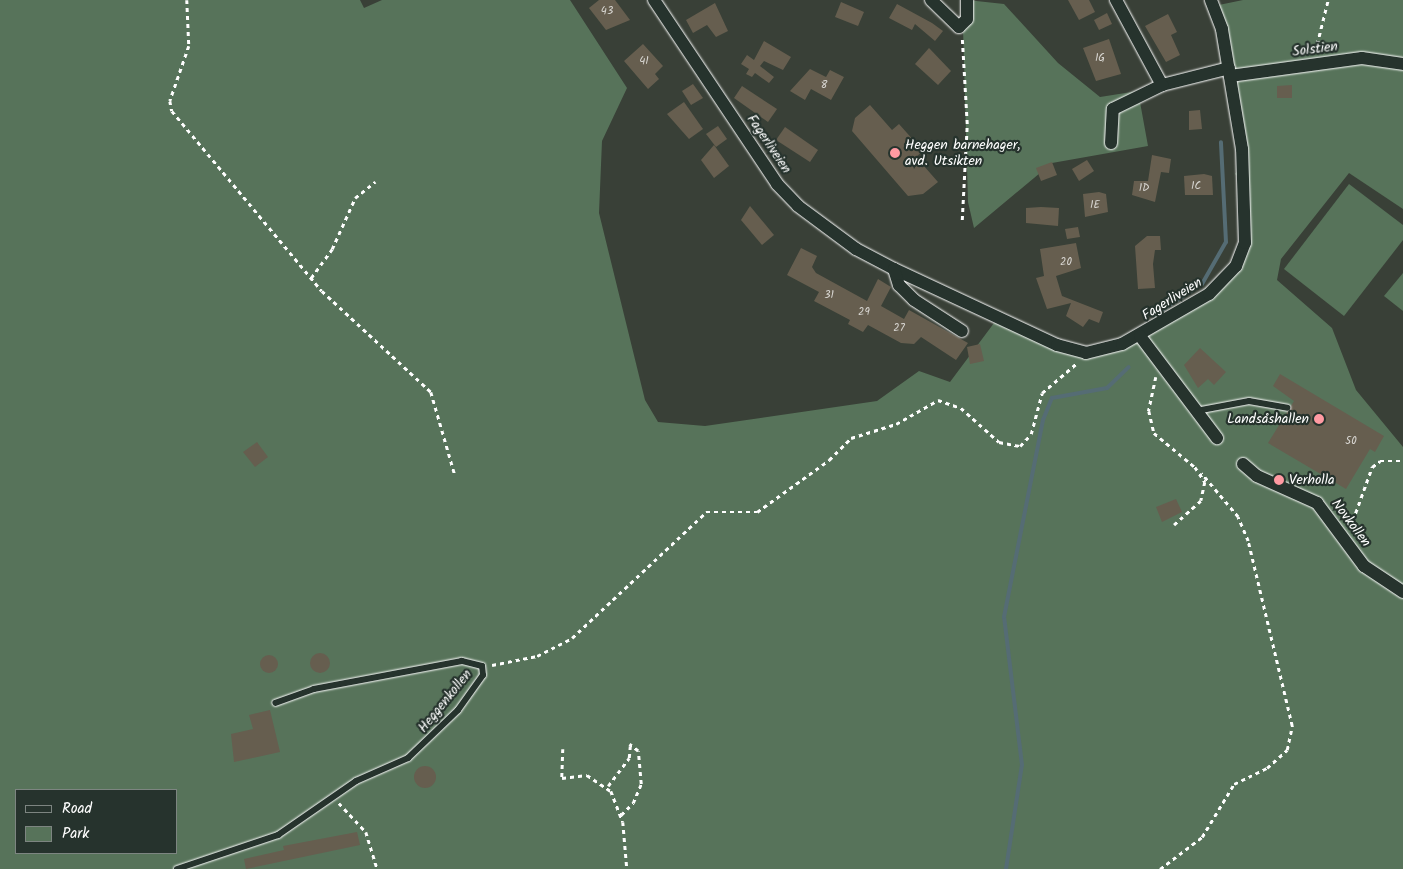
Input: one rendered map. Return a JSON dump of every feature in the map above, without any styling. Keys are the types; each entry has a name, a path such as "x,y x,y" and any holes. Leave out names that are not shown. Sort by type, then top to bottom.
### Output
{"street":[{"name":"Fagerliveien","path":"654,0 777,184 824,228 894,270 1049,342 1086,353 1140,336 1220,285 1236,266 1245,243 1246,185 1230,72 1211,0"},
{"path":"931,0 963,27"},
{"path":"963,27 967,0"},
{"path":"1116,0 1162,85"},
{"name":"Solstien","path":"1111,143 1113,109 1162,85 1230,72 1362,58 1403,64"},
{"name":"Fagerliveien","path":"894,270 900,285 914,300 962,331"},
{"path":"1140,336 1217,438"},
{"name":"Novkollen","path":"1243,464 1257,476 1317,503 1379,580 1403,592"}],"lane":[{"path":"1195,411 1249,402 1287,408"},
{"name":"Heggenkollen","path":"177,869 278,836 333,796 424,745 471,693 483,675 482,666 462,661 314,689 275,703"}],"path":[{"path":"187,0 189,46 170,101 172,111 311,278 432,392 455,475"},
{"path":"1313,64 1328,0"},
{"path":"962,220 967,124 963,27"},
{"path":"311,278 332,249 355,198 375,182"},
{"path":"482,666 537,656 572,638 706,512 757,512 829,460 851,438 896,424 938,400 961,408 999,442 1020,446 1031,434 1042,393 1086,353"},
{"path":"1160,869 1202,837 1234,784 1267,768 1287,750 1292,726 1248,541 1238,517 1200,473 1154,433 1149,411 1161,364"},
{"path":"1345,540 1372,467 1380,461 1403,461"},
{"path":"1174,525 1201,501 1206,491 1200,473"},
{"path":"608,786 629,758 630,744 638,751 641,784 633,803 621,816"},
{"path":"563,749 562,778 587,775 608,786 621,816 627,869"},
{"path":"333,796 366,832 376,868"}],"green space":[{"path":"0,0 360,0 364,8 382,0 570,0 627,88 602,141 599,213 645,400 658,422 705,426 877,401 919,371 950,382 997,319 1089,355 1194,306 1237,263 1245,233 1242,180 1235,174 1241,166 1214,6 1243,0 1403,0 1403,209 1349,173 1281,259 1277,280 1332,328 1356,390 1403,447 1403,869 0,869"},
{"path":"967,0 1004,4 1058,63 1100,97 1138,91 1148,146 1052,163 974,228 968,202 963,28"},
{"path":"1349,184 1403,225 1403,240 1344,316 1284,269"},
{"path":"1403,273 1403,311 1384,296"}],"building":[{"path":"599,0 615,0 630,20 606,30 589,8"},
{"path":"1068,0 1089,0 1095,12 1079,20"},
{"path":"841,2 864,12 858,26 835,17"},
{"path":"715,3 728,31 716,37 707,25 693,33 686,20"},
{"path":"897,4 943,31 935,41 915,24 912,30 889,18"},
{"path":"1107,13 1112,24 1099,30 1094,20"},
{"path":"1168,14 1177,32 1171,35 1180,55 1166,62 1145,26"},
{"path":"1109,39 1121,74 1096,81 1083,48"},
{"path":"764,41 791,57 783,70 764,61 760,66 774,77 769,83 755,73 752,77 746,74 749,69 741,64 747,55 754,60"},
{"path":"643,44 663,66 655,74 659,79 648,89 624,61"},
{"path":"929,48 951,71 938,85 915,64"},
{"path":"810,69 826,77 830,70 844,77 831,100 811,89 805,100 790,91"},
{"path":"693,84 703,98 691,105 682,91"},
{"path":"1292,85 1292,98 1277,98 1277,86"},
{"path":"742,86 777,109 768,122 734,98"},
{"path":"684,102 703,129 689,139 667,114"},
{"path":"870,105 892,130 899,124 923,151 916,157 938,182 923,194 908,196 852,131 855,118"},
{"path":"1200,110 1202,129 1189,130 1189,111"},
{"path":"718,126 727,139 716,147 706,134"},
{"path":"785,127 818,150 810,162 776,140"},
{"path":"714,145 729,166 714,178 701,160"},
{"path":"1152,155 1171,159 1169,173 1161,172 1155,202 1132,195 1134,181 1148,181"},
{"path":"1087,160 1094,171 1079,181 1072,169"},
{"path":"1052,162 1057,175 1041,181 1036,168"},
{"path":"1204,174 1212,176 1213,195 1185,195 1184,176"},
{"path":"1099,192 1106,194 1108,212 1085,217 1083,194"},
{"path":"750,206 774,235 762,245 741,220"},
{"path":"1026,208 1059,208 1058,226 1026,223"},
{"path":"1078,227 1080,237 1067,239 1065,229"},
{"path":"1147,236 1160,236 1161,250 1155,250 1153,264 1155,288 1138,289 1135,246"},
{"path":"1076,243 1081,268 1056,276 1062,296 1103,312 1099,323 1089,319 1083,327 1066,316 1071,303 1047,309 1036,278 1044,276 1040,249"},
{"path":"801,248 817,256 812,267 816,273 867,301 878,279 891,287 881,306 904,319 909,310 968,343 956,360 921,337 914,344 901,343 868,325 863,332 848,324 850,320 814,301 819,292 787,275"},
{"path":"980,344 984,361 970,364 967,347"},
{"path":"1200,348 1226,372 1214,385 1208,379 1198,388 1184,365"},
{"name":"Landsåshallen","path":"1280,374 1384,436 1375,452 1370,449 1346,489 1268,443 1294,401 1273,386"},
{"path":"257,442 268,457 255,467 243,452"},
{"path":"1176,499 1182,512 1162,522 1156,507"},
{"path":"320,653 327,656 330,663 327,670 320,673 313,670 310,663 313,656"},
{"path":"269,655 277,660 278,664 273,672 269,673 261,668 260,664 265,656"},
{"path":"270,710 280,752 234,762 231,734 253,729 249,715"},
{"path":"425,766 433,769 436,777 433,785 425,788 417,785 414,777 417,769"},
{"path":"357,832 360,845 246,869 244,859 284,850 283,846"}],"waterway":[{"path":"1154,315 1202,284 1226,242 1221,142"},
{"path":"1006,869 1022,765 1004,617 1043,420 1052,398 1107,388 1129,367"}],"place":[{"name":"Heggen barnehager, avd. Utsikten","path":"895,153"},
{"name":"Landsåshallen","path":"1319,419"},
{"name":"Verholla","path":"1279,480"}]}
